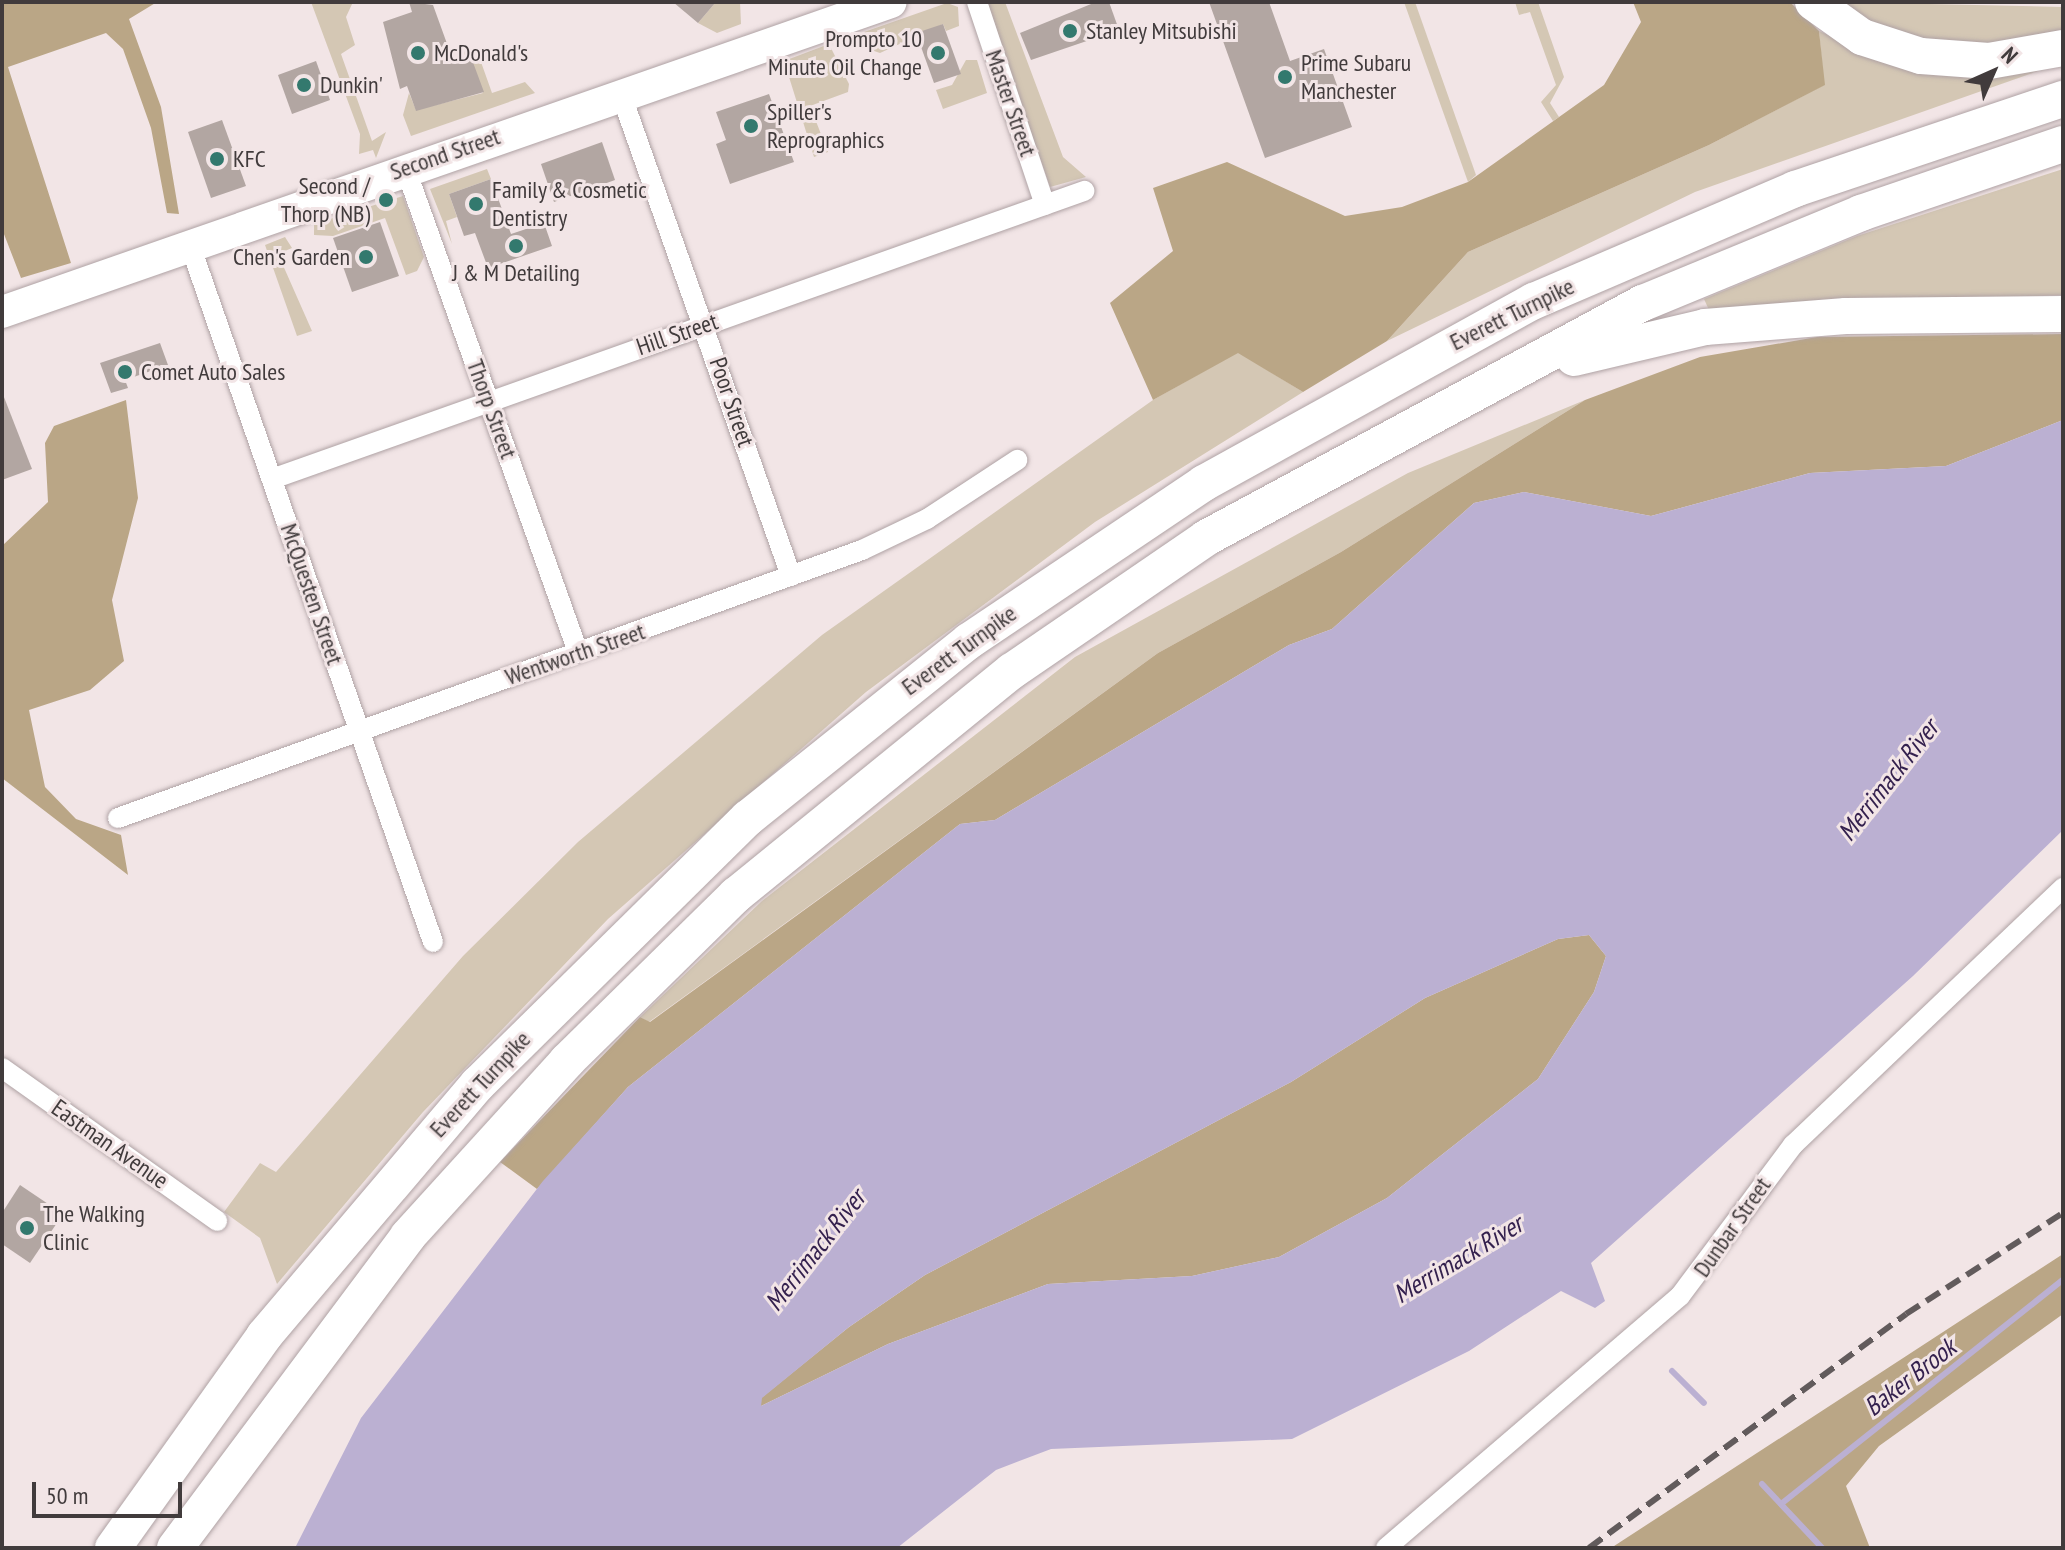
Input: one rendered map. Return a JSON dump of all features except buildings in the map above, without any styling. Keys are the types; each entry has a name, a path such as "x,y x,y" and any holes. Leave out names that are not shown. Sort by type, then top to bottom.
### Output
{"highway":[{"path":"1813,2 1862,37 1921,56 1989,61 2063,48"},
{"name":"Everett Turnpike","path":"113,1548 264,1336 478,1084 748,818 969,641 1204,483 1534,301 1795,189 2063,99"},
{"name":"Everett Turnpike","path":"175,1548 408,1236 650,976 918,743 1206,538 1643,303 1861,213 2063,144"},
{"path":"1206,538 1554,366 1605,348 1705,327 1846,316 2063,314"}],"main road":[{"name":"Second Street","path":"2,312 405,167 891,2"}],"street":[{"name":"Master Street","path":"977,2 1045,205"},
{"name":"Poor Street","path":"621,94 706,324 791,576"},
{"name":"Thorp Street","path":"405,167 578,652"},
{"name":"Hill Street","path":"272,479 488,399 1084,191"},
{"name":"McQuesten Street","path":"190,245 433,942"},
{"name":"Wentworth Street","path":"118,818 360,733 906,531 1017,460"},
{"name":"Dunbar Street","path":"1386,1548 1680,1296 1793,1145 2063,888"},
{"name":"Eastman Avenue","path":"2,1068 217,1221"}],"shaded area":[{"path":"2,2 157,2 129,19 161,107 179,214 167,213 151,128 123,49 106,33 8,67 71,263 21,278 2,229"},
{"path":"311,2 353,2 346,17 355,45 341,54 372,141 386,132 376,158 373,150 359,154 360,134"},
{"path":"716,2 740,2 741,24 717,33 698,23"},
{"path":"986,2 1005,2 1063,157 1086,177 1050,187"},
{"path":"1404,2 1415,2 1476,175 1468,182"},
{"path":"1515,2 1538,2 1564,77 1550,103 1559,117 1553,121 1541,102 1556,85 1530,12 1519,15"},
{"path":"1633,2 1790,2 1819,31 1825,85 1709,145 1468,252 1387,341 1303,392 1238,353 1153,400 1110,303 1173,251 1153,188 1227,162 1345,216 1402,207 1468,182 1604,85 1641,22"},
{"path":"1835,2 2063,7 2063,34 2010,47 1932,46 1857,20"},
{"path":"947,3 958,7 959,26 946,31 943,24 880,53 868,49 864,32"},
{"path":"1819,31 1906,68 2038,71 1695,192 1387,341 1468,252 1709,145 1824,85"},
{"path":"829,44 849,84 848,92 810,106 828,152 814,157 784,61"},
{"path":"476,48 492,93 525,82 535,93 411,136 403,115 409,93 416,110 483,93 462,52"},
{"path":"966,60 977,60 987,93 943,109 936,90 952,85"},
{"path":"487,169 491,179 449,194 457,217 446,221 452,244 430,189"},
{"path":"2063,169 2063,295 1709,310 1704,299 1857,236"},
{"path":"403,196 424,257 417,271 406,275 385,218 333,236 314,235 314,224"},
{"path":"285,237 292,248 278,254 312,331 297,336 265,245"},
{"path":"2063,334 2063,420 1946,466 1810,473 1651,516 1524,492 1474,503 1332,629 1289,645 995,820 960,824 628,1087 537,1189 500,1162 640,1017 650,1022 1158,653 1341,552 1585,400 1700,357 1817,337"},
{"path":"1238,352 1303,392 1095,522 866,692 608,919 423,1112 277,1284 260,1238 224,1212 260,1163 276,1172 463,956 578,842 822,635 1153,400"},
{"path":"126,400 138,498 112,600 124,661 90,690 29,710 45,787 76,819 121,835 128,875 2,778 2,546 48,502 45,443 54,426"},
{"path":"1585,400 1341,552 1158,653 649,1022 640,1017 762,901 1075,657 1408,473"},
{"path":"1589,935 1606,956 1594,992 1538,1079 1387,1198 1279,1257 1192,1276 1048,1284 888,1344 761,1406 761,1398 849,1327 925,1275 1291,1082 1425,998 1558,939"},
{"path":"2063,1254 2063,1314 1879,1446 1846,1486 1870,1548 1611,1548"}],"water":[{"name":"Merrimack River","path":"2063,420 2063,830 1913,976 1591,1263 1605,1301 1595,1308 1561,1291 1469,1351 1292,1439 1051,1449 996,1470 897,1548 295,1548 361,1418 543,1181 628,1087 960,824 995,820 1289,645 1332,629 1474,503 1524,492 1651,516 1810,473 1946,466","holes":["1589,935 1606,956 1594,992 1538,1079 1387,1198 1279,1257 1192,1276 1048,1284 888,1344 761,1406 762,1398 849,1327 925,1275 1291,1082 1425,998 1558,939"]}],"waterway":[{"name":"Baker Brook","path":"1781,1504 2063,1280"},
{"name":"Baker Brook","path":"1672,1371 1704,1403"},
{"name":"Baker Brook","path":"1762,1484 1822,1548"}],"railway":[{"path":"1589,1548 1906,1314 2063,1213"}],"place":[{"name":"Stanley Mitsubishi","path":"1070,31"},
{"name":"McDonald's","path":"418,53"},
{"name":"Prompto 10 Minute Oil Change","path":"938,53"},
{"name":"Prime Subaru Manchester","path":"1285,77"},
{"name":"Dunkin'","path":"304,85"},
{"name":"Spiller's Reprographics","path":"751,126"},
{"name":"KFC","path":"217,159"},
{"name":"Second / Thorp (NB)","path":"386,200"},
{"name":"Family & Cosmetic Dentistry","path":"476,204"},
{"name":"J & M Detailing","path":"516,246"},
{"name":"Chen's Garden","path":"366,257"},
{"name":"Comet Auto Sales","path":"125,372"},
{"name":"The Walking Clinic","path":"27,1228"}]}
